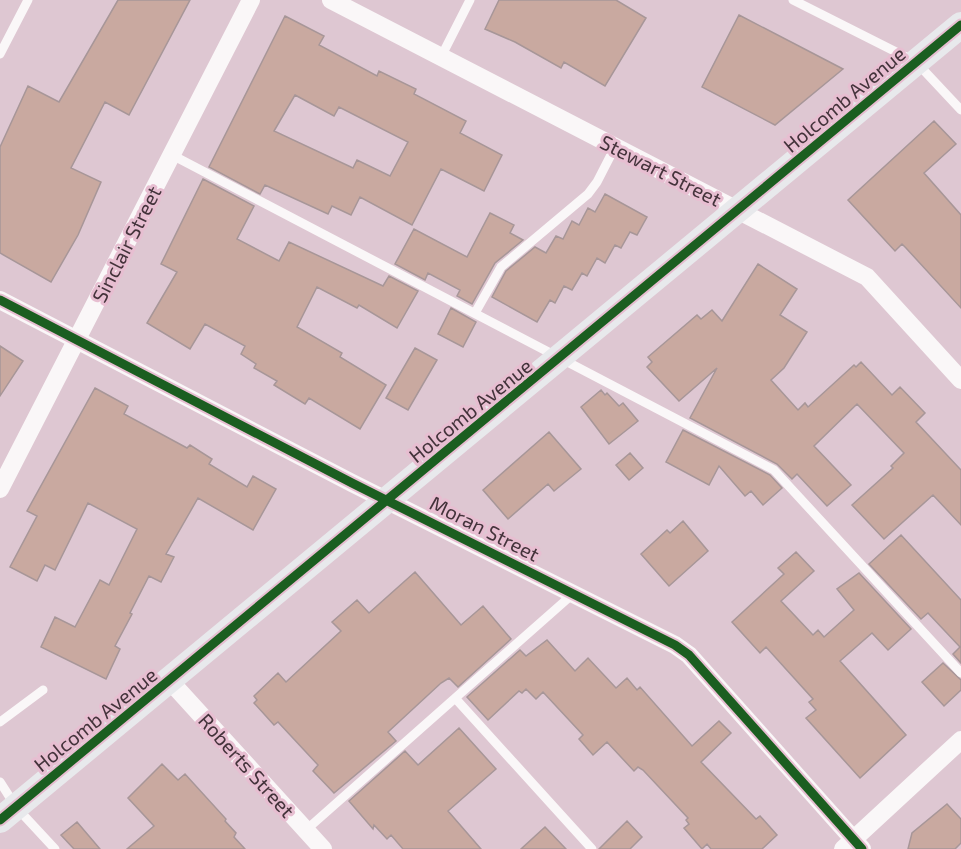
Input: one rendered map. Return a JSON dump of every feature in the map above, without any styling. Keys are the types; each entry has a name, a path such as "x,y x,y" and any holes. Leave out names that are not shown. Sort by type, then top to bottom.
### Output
{"street":[{"name":"Sinclair Street","path":"0,489 251,0"},
{"name":"Stewart Street","path":"331,0 867,277 961,380"},
{"name":"Holcomb Avenue","path":"8,814 562,358 961,25"},
{"name":"Moran Street","path":"0,300 107,357 675,645 689,655 853,846"},
{"name":"Roberts Street","path":"170,681 323,849"},
{"path":"853,846 961,740"}],"lane":[{"path":"0,54 28,0"},
{"path":"441,57 470,0"},
{"path":"794,0 916,62 961,111"},
{"path":"475,313 501,267 588,194 597,182 615,147"},
{"path":"172,155 774,470 961,673"},
{"path":"306,830 574,593"},
{"path":"0,722 43,690"},
{"path":"455,698 592,849"},
{"path":"0,782 8,814 55,849"}],"building":[{"path":"118,0 190,0 129,115 105,102 71,168 101,182 78,235 51,282 0,253 0,147 28,86 59,102"},
{"path":"499,0 616,0 646,18 605,86 564,62 561,68 515,42 485,29"},
{"path":"739,15 843,69 775,125 702,87"},
{"path":"285,16 324,36 319,45 377,76 379,71 416,89 414,94 466,121 460,133 502,155 484,191 441,169 412,225 360,197 351,215 332,206 328,214 265,185 260,194 209,167","holes":["295,95 334,116 339,107 408,142 390,176 357,160 353,168 274,131"]},
{"path":"934,121 956,144 924,173 961,215 961,308 902,244 895,251 848,200"},
{"path":"203,179 254,206 237,239 279,261 289,242 383,286 389,276 418,291 397,328 359,305 357,308 317,287 297,327 342,353 340,357 386,385 360,429 309,398 305,404 274,385 277,381 254,368 256,364 241,354 245,346 205,324 190,349 147,323 177,272 161,264"},
{"path":"605,194 647,217 637,235 630,232 621,248 615,245 605,263 597,258 587,276 582,273 572,290 564,286 555,303 550,300 537,322 492,297 506,271 535,247 546,253 556,236 563,239 572,221 579,225 588,208 595,212"},
{"path":"490,213 514,225 510,233 523,240 495,263 472,304 457,296 460,290 428,273 425,280 395,264 414,229 467,257"},
{"path":"758,264 797,289 780,315 807,332 784,368 771,380 798,410 805,403 808,407 854,365 856,367 861,362 892,395 900,387 925,413 916,422 961,470 961,525 933,495 884,539 852,505 893,468 891,466 904,453 857,404 814,446 851,485 827,506 797,474 792,479 777,464 690,418 717,368 679,401 647,367 652,362 648,357 697,315 701,319 712,310 722,321"},
{"path":"451,308 476,322 463,347 438,334"},
{"path":"0,346 23,361 0,396"},
{"path":"415,348 437,360 408,410 386,398"},
{"path":"95,388 128,406 124,414 187,448 190,445 212,459 209,464 247,487 253,476 276,489 253,530 198,498 166,554 174,557 161,582 149,576 130,613 132,614 115,646 120,649 106,679 41,647 55,617 75,627 100,580 109,585 137,529 88,503 55,570 45,565 37,581 10,567 37,516 27,511"},
{"path":"601,390 619,406 623,403 638,421 609,444 581,407"},
{"path":"683,430 770,475 782,488 763,505 751,491 745,496 719,466 709,485 666,462"},
{"path":"549,432 581,469 554,491 548,484 508,519 483,490"},
{"path":"630,453 643,468 629,480 616,465"},
{"path":"683,521 708,551 669,586 641,554 667,530 670,533"},
{"path":"901,535 961,600 961,663 953,654 960,647 928,613 921,619 869,564"},
{"path":"796,552 814,571 781,601 813,635 818,630 824,637 854,610 837,589 859,573 911,629 888,650 872,633 840,661 906,735 860,778 806,718 816,710 809,702 813,699 766,647 760,653 732,622 784,574 778,568"},
{"path":"415,572 461,625 483,606 511,639 458,687 449,678 441,683 388,732 396,741 334,793 313,771 318,765 278,722 274,725 254,703 257,700 254,696 278,673 286,682 341,631 332,622 357,600 369,613"},
{"path":"547,640 575,671 588,658 616,688 627,678 637,690 640,687 692,746 719,721 731,733 701,762 756,819 760,816 777,835 762,849 711,849 707,844 702,849 684,828 689,824 686,820 688,818 643,770 638,767 634,771 607,742 593,755 579,739 583,735 543,692 536,699 526,689 522,693 519,691 488,720 467,697 520,650 526,656"},
{"path":"943,663 961,680 961,690 944,706 922,682"},
{"path":"459,728 496,769 448,811 481,849 403,849 391,835 387,839 374,825 373,829 349,801 405,751 418,765"},
{"path":"162,764 178,780 185,774 226,819 225,821 236,833 234,837 245,849 127,849 154,826 128,798"},
{"path":"947,804 961,819 961,843 955,849 908,849 912,833"},
{"path":"627,821 642,837 630,849 599,849"},
{"path":"77,822 100,849 74,849 61,835"},
{"path":"545,827 566,849 521,849"}],"cycle path":[{"path":"0,820 961,25"},
{"path":"0,300 352,483 675,645 689,655 862,849"}]}
